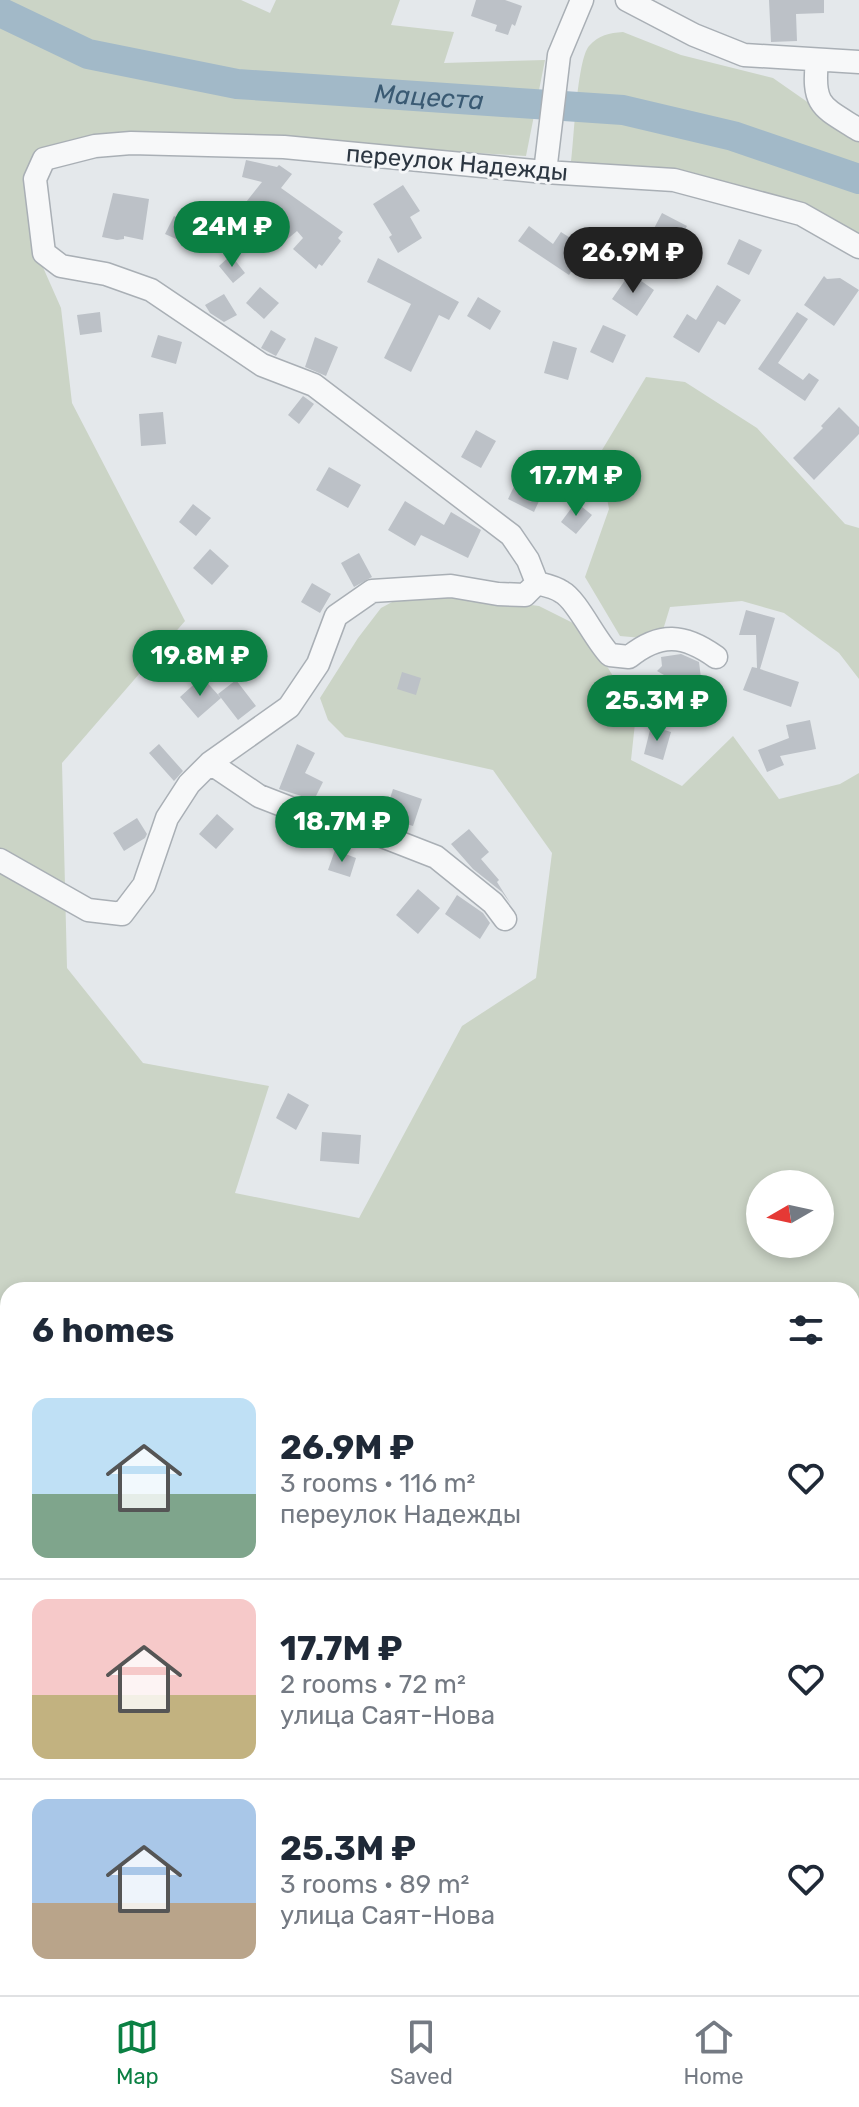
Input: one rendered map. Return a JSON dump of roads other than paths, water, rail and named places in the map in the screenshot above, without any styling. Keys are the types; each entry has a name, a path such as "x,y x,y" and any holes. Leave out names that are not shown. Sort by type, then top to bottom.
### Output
{"street":[{"path":"545,172 559,55 582,0"},
{"path":"627,0 694,35 744,55 859,62"},
{"path":"817,61 814,86 817,98 831,112 859,130"},
{"name":"переулок Надежды","path":"537,583 528,560 511,535 314,385 262,365 151,290 106,274 61,266 44,253 35,179 44,159 95,146 131,143 284,147 545,172 674,180 801,214 859,247"},
{"path":"0,860 88,910 122,914 144,885 167,818 189,784 210,763 289,707 318,664 336,616 372,591 451,586 525,595 537,583 561,590 571,598 591,632 610,655 629,657 652,641 667,638 703,648 716,657"},
{"path":"210,763 259,796 295,810 341,820 436,857 493,903 505,919"}],"waterway":[{"name":"Мацеста","path":"0,12 88,54 237,84 623,110 733,136 859,179"}]}
